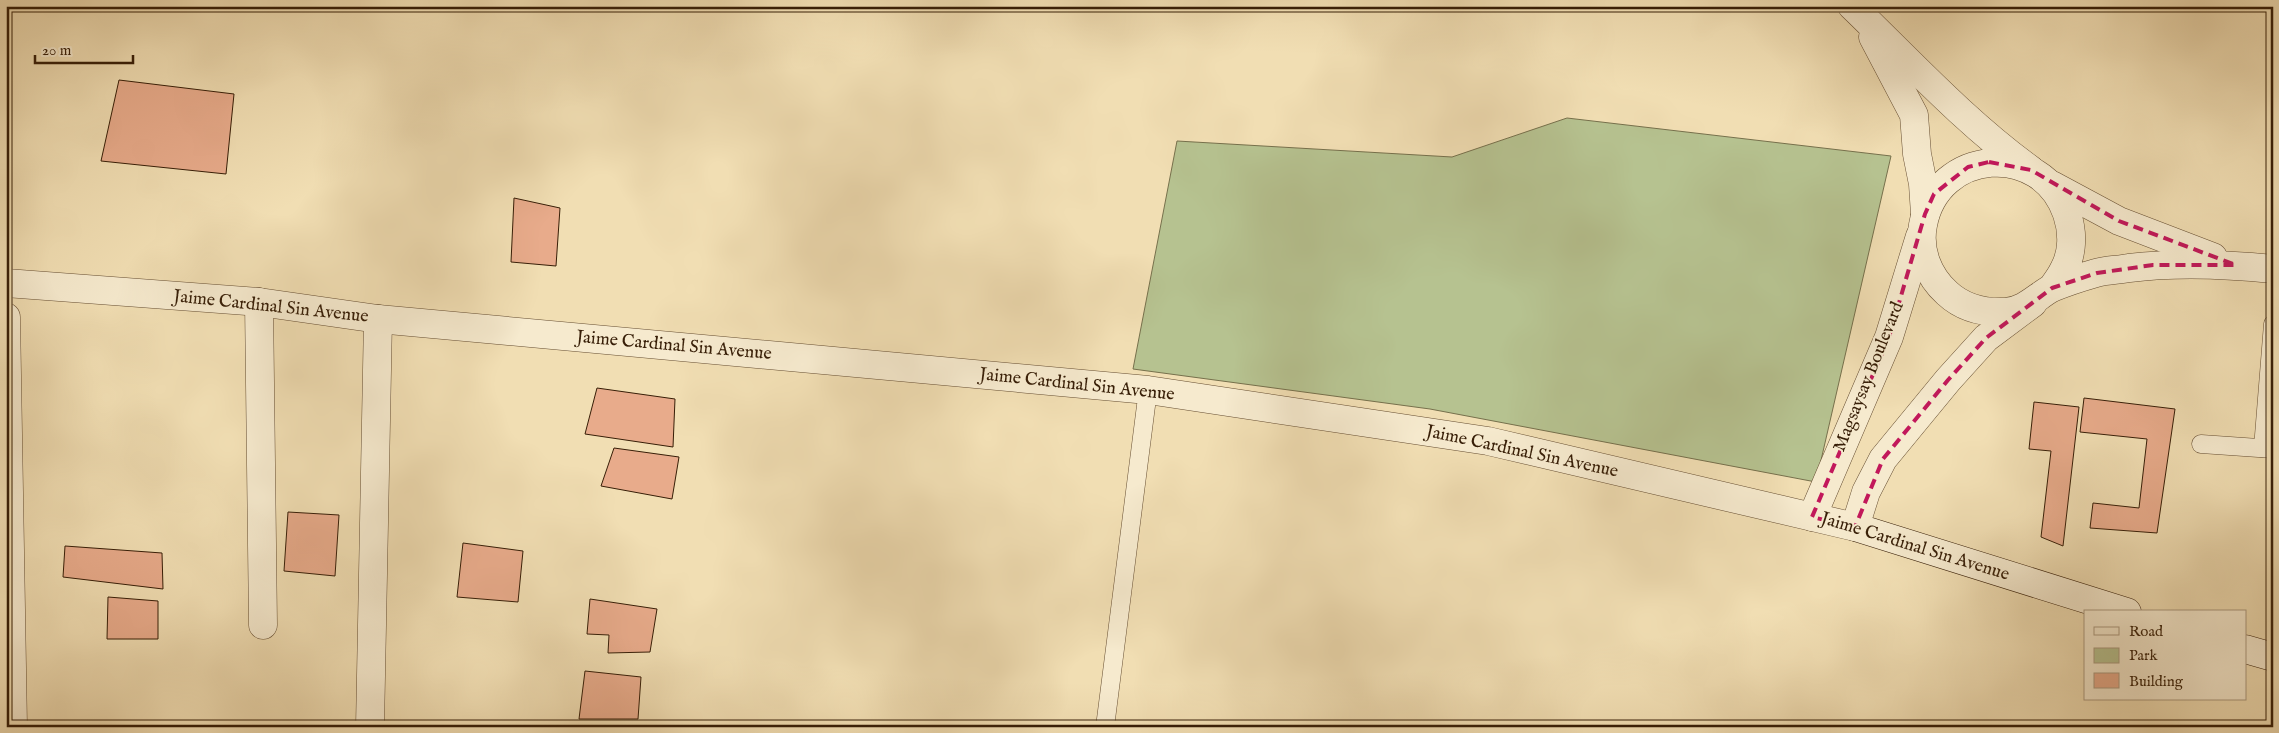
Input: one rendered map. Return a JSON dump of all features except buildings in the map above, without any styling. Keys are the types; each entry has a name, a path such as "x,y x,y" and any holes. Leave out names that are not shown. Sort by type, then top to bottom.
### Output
{"street":[{"name":"Magsaysay Boulevard","path":"1851,6 1975,124 2006,152 2040,177 2119,221 2192,251 2236,265"},
{"name":"Magsaysay Boulevard","path":"1812,517 1889,337 1923,224 1923,184 1917,154 1914,115 1875,40 1851,6"},
{"path":"1989,162 2010,163 2040,177 2063,202 2071,224 2071,247 2064,269 2042,295 2008,312 1982,311 1957,302 1937,284 1925,261 1923,224 1934,194 1949,179 1968,167 1989,162"},
{"name":"Magsaysay Boulevard","path":"1855,527 1866,492 1883,459 1948,380 1986,338 2042,295 2097,273 2153,265 2210,263 2273,269"},
{"name":"Jaime Cardinal Sin Avenue","path":"6,283 259,302 378,319 1148,390 1488,441 1855,527 2121,610"},
{"path":"259,302 264,625"},
{"path":"6,317 13,727"},
{"path":"370,727 378,319"},
{"path":"2246,649 2273,657"}],"lane":[{"path":"2200,444 2268,448 2273,324"},
{"path":"1104,727 1148,390"}],"highlighted area":[{"path":"1989,162 2031,170 2119,221 2236,265 2153,265 2097,273 2052,288 1986,338 1948,380 1883,459 1855,527 1812,517 1889,337 1925,214 1934,194 1968,167"}],"green space":[{"path":"1567,118 1891,156 1816,482 1430,409 1133,369 1177,141 1452,157"}]}
